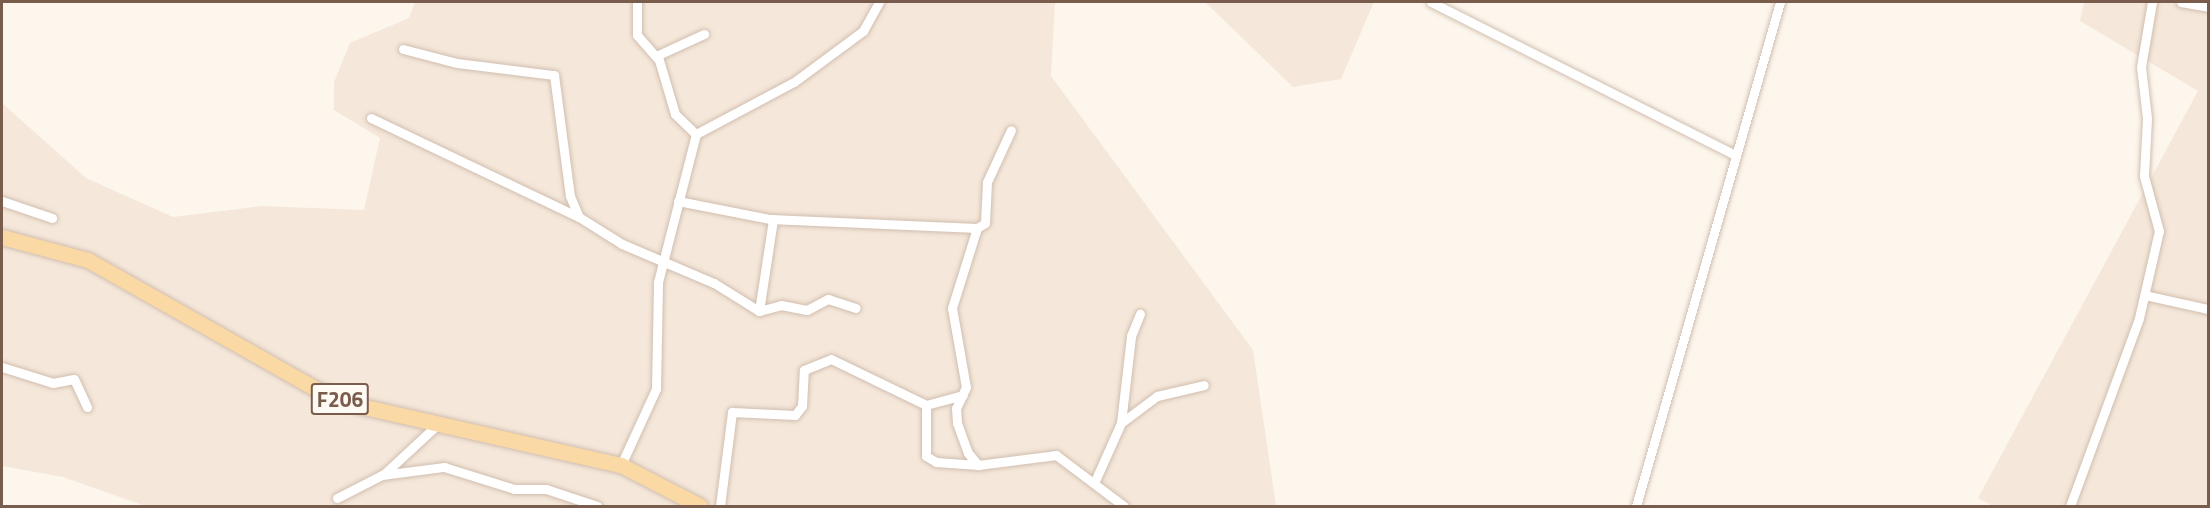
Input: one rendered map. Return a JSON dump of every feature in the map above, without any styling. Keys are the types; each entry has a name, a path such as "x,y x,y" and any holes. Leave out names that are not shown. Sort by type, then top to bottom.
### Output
{"main road":[{"name":"F206","path":"2,237 88,260 316,389 437,425 621,465 700,507"}],"street":[{"path":"638,2 637,35 656,56 671,106 696,135"},
{"path":"621,465 656,389 662,259 696,135 794,82 863,31 879,2"},
{"path":"1431,2 1735,155"},
{"path":"1636,507 1780,2"},
{"path":"2070,507 2145,296 2159,231 2144,176 2142,57 2152,2"},
{"path":"2181,2 2208,7"},
{"path":"656,56 705,34"},
{"path":"403,49 457,63 554,75 570,196 579,217"},
{"path":"371,118 579,217 622,244 662,259 759,312 781,305 807,310 828,299 856,308"},
{"path":"678,201 773,219 977,228 985,223 987,182 1011,130"},
{"path":"2,201 52,218"},
{"path":"759,312 773,219"},
{"path":"977,228 952,308 960,334 963,395 956,408 960,435 978,465"},
{"path":"2145,296 2208,309"},
{"path":"1095,481 1120,423 1131,336 1140,314"},
{"path":"720,507 732,412 795,415 802,406 804,370 817,362 840,360 878,386 926,405 963,395"},
{"path":"2,367 53,383 74,379 87,406"},
{"path":"1120,423 1157,396 1204,385"},
{"path":"926,405 926,456 936,462 978,465 1046,453 1095,481 1124,507"},
{"path":"337,498 382,475 411,454 437,425"},
{"path":"382,475 444,467 522,490 546,489 597,507"}],"shaded area":[{"path":"415,2 1055,2 1051,76 1253,350 1276,506 145,506 63,477 2,466 2,103 86,178 173,217 261,206 364,210 380,138 334,110 334,82 350,43 409,18"},
{"path":"1205,2 1374,2 1341,79 1293,87"},
{"path":"2084,2 2208,2 2208,506 1993,506 1978,498 2198,91 2080,21"}]}
